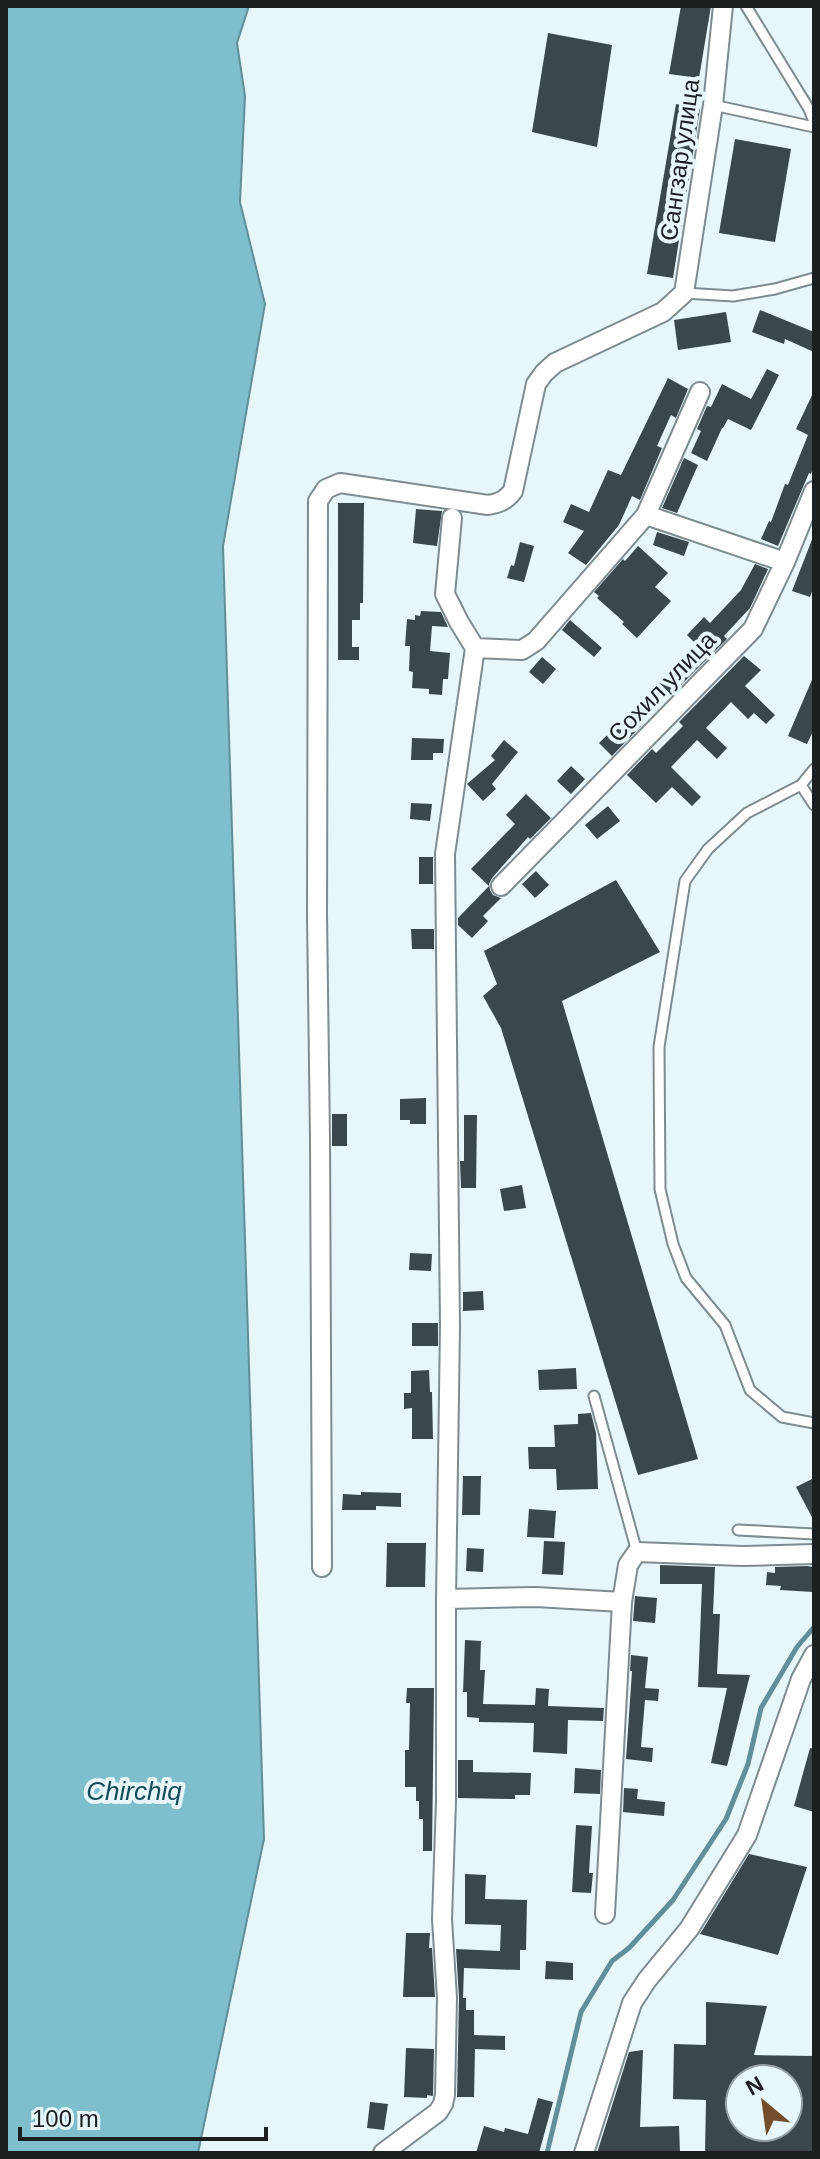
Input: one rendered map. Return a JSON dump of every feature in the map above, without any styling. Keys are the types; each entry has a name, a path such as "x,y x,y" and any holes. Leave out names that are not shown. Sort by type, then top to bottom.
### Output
{"street":[{"name":"Сангзар улица","path":"684,293 713,105 723,6"},
{"path":"322,1567 317,915 318,501 326,489 340,483 488,505 507,499 513,491 536,384 544,373 555,363 663,312 684,293"},
{"path":"475,648 516,650 530,646 646,515 700,392"},
{"name":"Сохил улица","path":"501,886 753,629 814,491"},
{"path":"646,515 785,562"},
{"path":"383,2153 438,2112 445,2095 447,1998 442,1919 450,1326 445,854 475,648 445,594 452,518"},
{"path":"605,1914 622,1602 628,1565 637,1552 743,1556 814,1554"},
{"path":"446,1599 536,1597 622,1602"},
{"path":"584,2153 632,2003 689,1929 747,1835 801,1679 814,1655"}],"lane":[{"path":"713,105 814,125 809,109 746,6"},
{"path":"684,293 733,296 814,278"},
{"path":"814,769 801,785 747,813 708,849 685,881 659,1047 660,1189 673,1244 686,1278 725,1325 750,1390 782,1417 814,1423"},
{"path":"801,785 814,805"},
{"path":"594,1396 637,1552"},
{"path":"738,1530 814,1534"}],"water":[{"name":"Chirchiq","path":"6,6 249,6 237,43 245,96 240,202 265,304 223,546 264,1839 198,2153 6,2153"}],"building":[{"path":"681,6 711,6 699,78 669,74"},
{"path":"548,33 612,45 597,147 532,132"},
{"path":"676,104 700,109 673,278 647,274"},
{"path":"735,139 791,149 775,242 719,233"},
{"path":"760,310 814,332 814,352 785,339 784,344 752,332"},
{"path":"726,312 731,342 678,350 674,320"},
{"path":"767,369 779,375 751,430 728,419 707,461 691,453 707,406 711,407 722,384 751,399"},
{"path":"668,378 688,389 676,418 671,415 657,446 662,448 640,500 632,496 619,525 586,565 568,553 584,531 563,522 571,504 589,512 608,470 621,475"},
{"path":"814,391 814,465 778,546 761,539 808,435 796,429"},
{"path":"684,458 698,465 677,513 662,508"},
{"path":"338,503 364,503 363,603 360,603 360,620 352,620 352,647 359,647 359,660 338,660"},
{"path":"416,509 442,511 437,546 413,543"},
{"path":"657,532 689,542 684,556 653,545"},
{"path":"813,537 814,586 810,597 792,591"},
{"path":"520,542 534,546 524,582 507,578 511,565 514,566"},
{"path":"638,546 668,573 655,587 671,601 637,638 594,592"},
{"path":"755,564 768,569 750,608 724,636 727,639 671,695 659,683 698,646 687,635 704,617 710,623 741,590"},
{"path":"421,611 441,612 448,627 432,626 430,651 450,653 448,679 443,679 442,695 429,694 429,689 412,688 410,646 405,646 407,619 415,620 415,615 420,616"},
{"path":"570,620 602,648 594,657 562,630"},
{"path":"744,656 761,670 745,686 775,715 766,724 754,713 748,719 731,702 706,728 727,748 717,759 697,740 671,767 701,797 692,806 672,787 656,803 627,775 652,749 656,753 683,726 679,722"},
{"path":"542,657 556,669 543,684 529,672"},
{"path":"814,675 814,729 807,744 788,736"},
{"path":"629,714 641,726 612,756 599,743"},
{"path":"412,738 444,739 443,753 433,753 433,760 411,760"},
{"path":"504,740 518,752 492,784 496,789 483,801 467,784 495,760 491,756"},
{"path":"571,766 585,779 571,794 557,781"},
{"path":"526,794 551,818 530,839 528,837 492,878 490,890 501,898 483,916 488,921 472,938 458,925 458,918 489,886 471,869 515,824 506,815"},
{"path":"411,803 432,804 430,821 410,819"},
{"path":"608,806 620,821 597,839 585,825"},
{"path":"419,857 433,857 433,884 419,884"},
{"path":"536,871 549,885 535,898 522,884"},
{"path":"616,880 660,952 562,1001 698,1459 638,1475 501,1028 483,996 497,984 484,951"},
{"path":"411,929 434,929 434,949 412,949"},
{"path":"426,1098 426,1124 410,1124 410,1120 400,1120 400,1099"},
{"path":"332,1114 347,1114 347,1146 332,1146"},
{"path":"464,1115 477,1115 476,1188 461,1188"},
{"path":"522,1185 526,1208 504,1211 500,1189"},
{"path":"410,1253 432,1254 431,1271 409,1270"},
{"path":"483,1291 484,1310 463,1311 463,1292"},
{"path":"412,1323 438,1323 438,1346 412,1346"},
{"path":"576,1368 577,1389 539,1390 538,1370"},
{"path":"429,1370 433,1439 412,1439 412,1408 404,1409 404,1393 411,1393 411,1371"},
{"path":"591,1413 596,1433 598,1489 557,1490 556,1469 529,1469 528,1447 555,1447 554,1425 578,1424 578,1414"},
{"path":"463,1476 481,1476 480,1515 462,1515"},
{"path":"814,1478 814,1521 796,1487"},
{"path":"361,1492 401,1493 401,1507 342,1510 343,1494 361,1495"},
{"path":"529,1509 556,1511 554,1538 527,1537"},
{"path":"544,1541 565,1542 563,1575 542,1574"},
{"path":"387,1543 426,1543 425,1587 386,1587"},
{"path":"467,1548 484,1549 483,1572 466,1571"},
{"path":"660,1565 715,1567 713,1614 720,1614 717,1674 750,1675 727,1766 711,1763 727,1688 698,1687 702,1584 660,1584"},
{"path":"775,1567 814,1567 813,1592 780,1590 781,1586 766,1585 767,1572 775,1573"},
{"path":"635,1596 657,1598 655,1623 633,1621"},
{"path":"465,1640 481,1641 480,1670 485,1670 483,1704 535,1705 536,1688 549,1689 548,1706 604,1708 603,1721 568,1720 567,1754 533,1752 534,1723 479,1722 479,1718 467,1717 467,1692 463,1692"},
{"path":"631,1655 648,1657 645,1688 659,1689 658,1701 645,1700 641,1747 653,1748 652,1762 626,1759"},
{"path":"407,1688 434,1688 432,1851 423,1851 423,1819 419,1819 416,1787 405,1787 410,1703 406,1703"},
{"path":"810,1748 814,1749 814,1812 794,1806"},
{"path":"458,1760 473,1760 473,1772 531,1773 530,1795 515,1795 515,1799 458,1798"},
{"path":"575,1768 601,1770 600,1794 574,1793"},
{"path":"624,1788 638,1789 637,1799 665,1802 664,1816 623,1812"},
{"path":"576,1825 592,1826 591,1893 572,1892"},
{"path":"749,1854 807,1867 778,1955 700,1934"},
{"path":"465,1874 486,1875 485,1899 527,1900 526,1950 520,1950 520,1970 464,1968 463,1998 466,1998 466,2010 474,2010 474,2035 505,2036 505,2050 475,2049 474,2097 457,2097 459,1998 456,1949 500,1951 501,1925 465,1924"},
{"path":"406,1933 430,1933 435,1997 403,1997"},
{"path":"546,1961 573,1963 573,1980 545,1979"},
{"path":"706,2002 767,2006 754,2055 814,2056 814,2153 705,2153 706,2100 673,2099 674,2044 706,2045"},
{"path":"406,2048 434,2049 433,2096 404,2097"},
{"path":"643,2050 640,2127 679,2126 680,2153 597,2153 629,2052"},
{"path":"538,2098 553,2102 539,2153 476,2153 484,2126 528,2134"},
{"path":"370,2102 388,2104 384,2130 367,2128"}],"waterway":[{"path":"547,2153 581,2012 612,1961 629,1948 673,1900 726,1819 748,1764 761,1708 797,1647 814,1627"}]}
